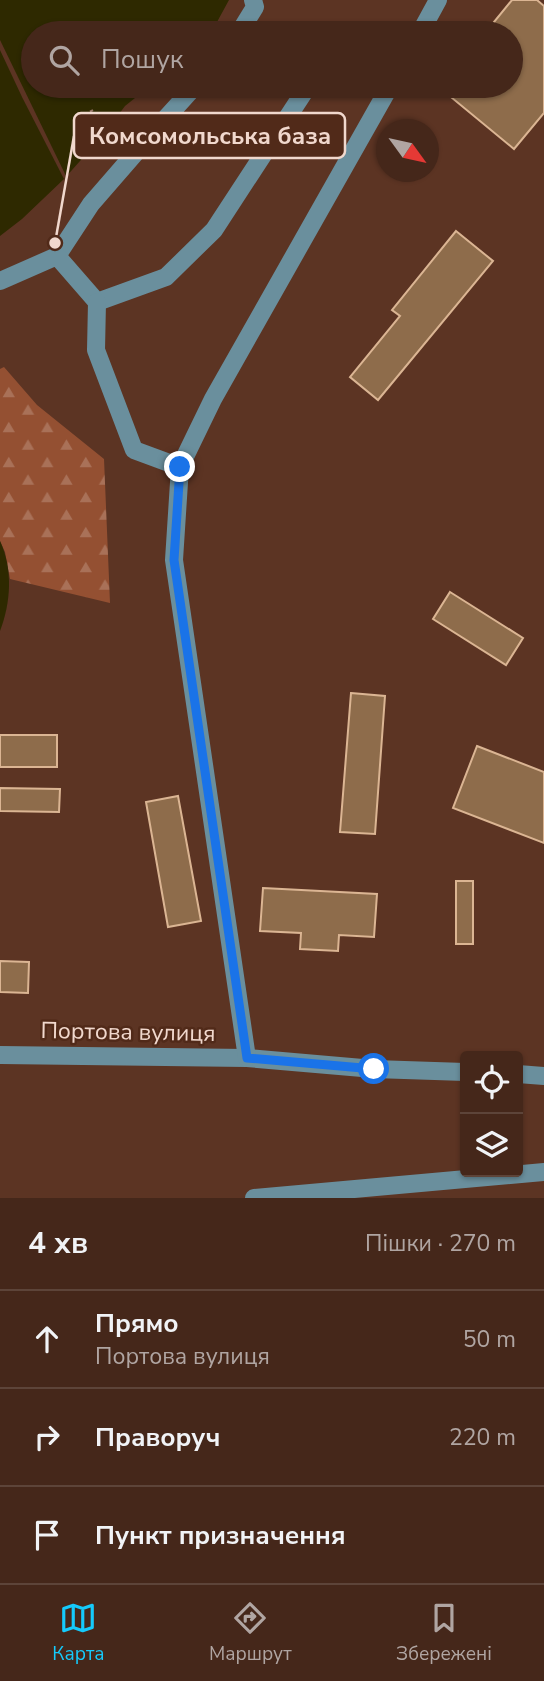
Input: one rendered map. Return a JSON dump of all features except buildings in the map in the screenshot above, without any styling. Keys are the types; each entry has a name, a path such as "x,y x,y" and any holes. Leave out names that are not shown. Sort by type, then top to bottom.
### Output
{"street":[{"path":"246,21 255,7 253,0"},
{"path":"426,21 438,0"},
{"path":"0,281 57,256 91,204 184,98"},
{"path":"97,302 166,277 214,230 301,98"},
{"path":"247,1058 174,560 180,467 213,399 383,98"},
{"path":"57,256 97,302 96,350 134,450 180,467"},
{"name":"Портова вулиця","path":"0,1055 247,1058 374,1069 460,1072"},
{"path":"523,1074 544,1076"},
{"path":"254,1198 544,1172"}],"path":[{"path":"91,110 104,134"}],"green space":[{"path":"4,367 37,405 104,459 110,603 10,579 0,541 0,369"}],"shaded area":[{"path":"0,0 229,0 218,21 21,21 21,98 135,98 125,106 64,179 0,236"},
{"path":"0,541 7,563 9,586 0,631"}],"pier":[{"path":"0,40 21,83 21,95 0,50"},
{"path":"23,98 28,98 66,176 64,179"}],"place":[{"name":"Комсомольська база","path":"55,243"}],"route":[{"path":"180,467 174,560 247,1058 374,1069"}]}
